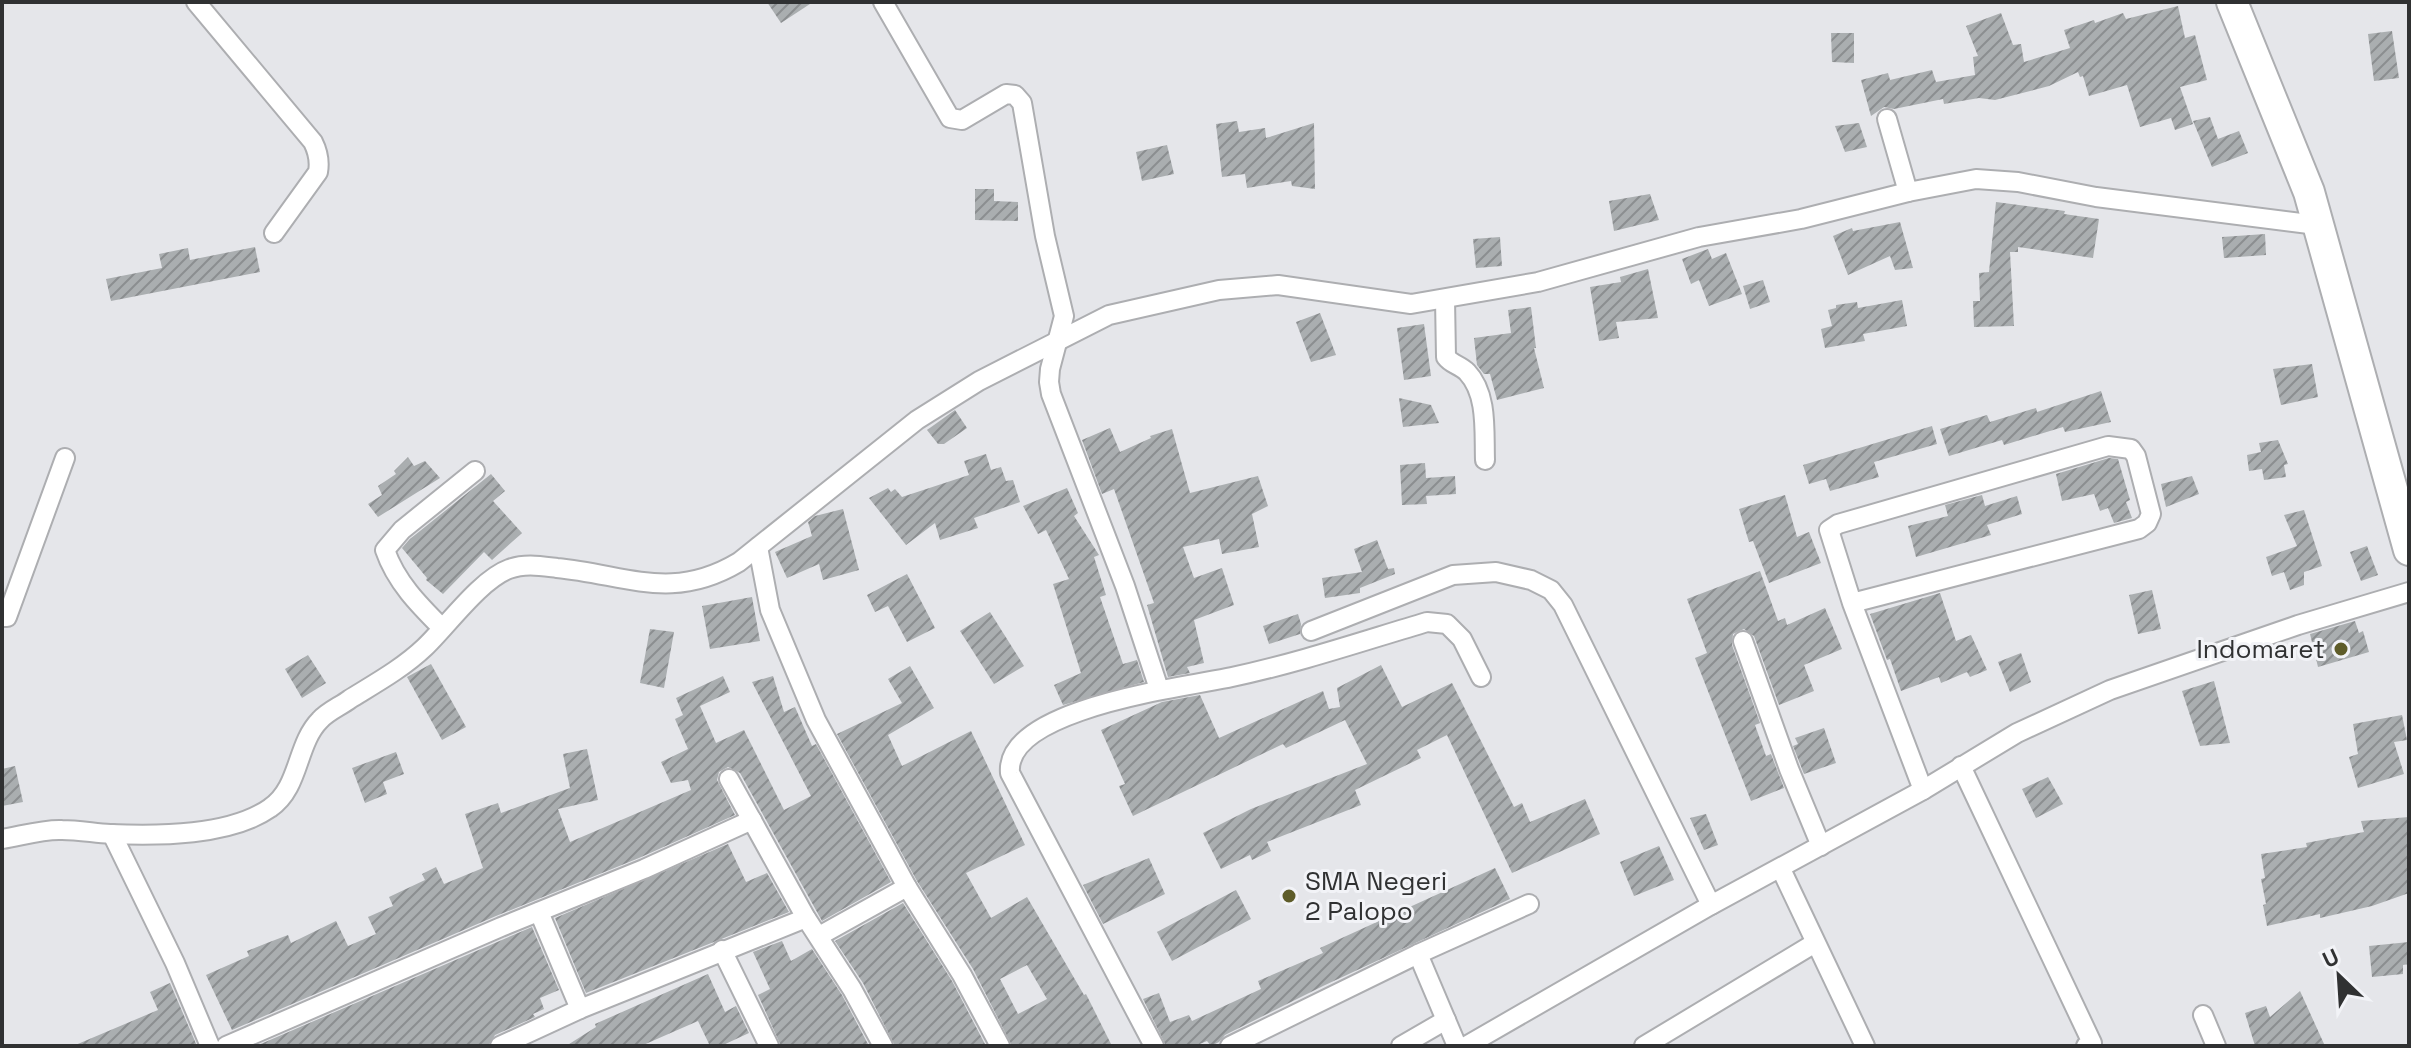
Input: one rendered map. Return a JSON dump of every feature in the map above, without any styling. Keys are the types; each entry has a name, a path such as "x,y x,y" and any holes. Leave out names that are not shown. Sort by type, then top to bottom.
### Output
{"highway":[{"path":"2232,2 2305,181 2409,550"}],"street":[{"path":"196,2 313,142 317,152 320,163 318,172 274,233"},
{"path":"883,2 950,118 962,120 1006,94 1015,95 1022,103 1045,236 1064,316 1050,369 1051,394 1125,586 1159,689"},
{"path":"1887,119 1907,190"},
{"path":"2,839 59,830 112,834 192,832 230,826 270,808 290,785 308,735 321,718 400,668 500,574 527,565 661,585 709,578 758,547 917,420 979,381 1109,315 1219,290 1278,285 1411,304 1445,299 1538,282 1699,237 1801,219 1907,190 1976,179 1994,179 2096,197 2317,225"},
{"path":"1445,299 1446,357 1466,371 1479,395 1485,460"},
{"path":"1852,603 2139,529 2147,523 2151,514 2136,456 2131,449 2108,446 1832,527 1828,535 1852,603 1923,790"},
{"path":"2,617 7,617 65,458"},
{"path":"442,628 404,586 385,550 402,530 475,471"},
{"path":"758,547 770,610 816,720 907,887 962,975 1000,1046"},
{"path":"1311,631 1453,575 1496,572 1531,580 1551,590 1563,605 1711,905"},
{"path":"1466,1046 1711,905 1923,790 2017,733 2110,690 2298,625 2409,592"},
{"path":"1154,1046 1010,773 1012,753 1022,741 1047,725 1116,701 1159,689 1233,677 1427,622 1447,624 1462,639 1481,677"},
{"path":"1743,641 1789,769 1821,846"},
{"path":"1961,766 2092,1043 2086,1046"},
{"path":"729,779 806,918 883,1046"},
{"path":"226,1046 655,865 752,820"},
{"path":"112,834 175,963 210,1046"},
{"path":"1781,869 1865,1046"},
{"path":"819,936 907,887"},
{"path":"1230,1046 1418,954 1529,904"},
{"path":"539,912 580,1009"},
{"path":"500,1046 580,1009 806,918"},
{"path":"1644,1046 1815,943"},
{"path":"722,950 769,1046"},
{"path":"1418,954 1457,1046"},
{"path":"2203,1015 2216,1046"},
{"path":"1401,1046 1446,1020"},
{"path":"541,1029 551,1046"}],"building":[{"path":"767,2 813,2 781,23"},
{"path":"2178,6 2185,38 2195,35 2207,80 2180,87 2193,124 2175,130 2171,118 2140,127 2127,85 2089,96 2083,76 2080,77 2078,72 2049,86 1995,100 1979,98 1944,104 1943,99 1894,109 1884,107 1871,116 1861,80 1888,73 1890,80 1932,70 1936,82 1975,75 1973,57 1978,56 1966,26 2001,13 2013,45 2021,44 2024,62 2070,48 2064,30 2123,13 2126,19"},
{"path":"2392,31 2399,78 2374,81 2368,34"},
{"path":"1831,33 1854,33 1854,63 1832,62"},
{"path":"2210,117 2218,139 2239,131 2248,153 2212,167 2193,121"},
{"path":"1237,121 1239,132 1265,128 1266,138 1314,123 1315,189 1292,186 1291,181 1247,188 1245,174 1222,177 1216,124"},
{"path":"1859,123 1867,147 1845,152 1835,126"},
{"path":"1167,145 1174,174 1142,181 1136,152"},
{"path":"975,189 994,189 994,201 1018,202 1018,221 975,220"},
{"path":"1650,194 1659,220 1614,231 1609,201"},
{"path":"1996,202 2099,219 2093,258 2018,247 2018,252 2010,252 2014,326 1974,327 1973,301 1980,301 1979,273 1989,272"},
{"path":"1900,222 1913,268 1895,270 1890,256 1848,275 1833,236 1852,228 1853,231"},
{"path":"2265,234 2266,255 2224,258 2222,237"},
{"path":"1500,237 1502,266 1476,268 1473,239"},
{"path":"255,247 260,272 111,301 106,279 162,268 159,254 188,248 190,260"},
{"path":"1708,249 1712,259 1726,253 1742,294 1709,306 1699,280 1691,284 1682,259"},
{"path":"1648,269 1658,318 1616,322 1619,338 1599,341 1590,287 1621,282 1620,277"},
{"path":"1763,280 1770,302 1750,309 1743,286"},
{"path":"1902,300 1907,326 1863,334 1865,341 1825,348 1821,329 1832,326 1828,310 1836,308 1836,305 1857,302 1858,308"},
{"path":"1531,307 1534,348 1544,388 1497,400 1490,374 1484,374 1477,365 1474,338 1511,333 1508,310"},
{"path":"1320,313 1336,355 1311,362 1296,322"},
{"path":"1424,324 1431,376 1404,380 1397,328"},
{"path":"2312,364 2318,397 2281,405 2273,369"},
{"path":"2101,391 2111,422 2065,432 2063,427 2004,445 2002,440 1949,456 1940,429 1987,415 1990,422 2036,408 2037,412"},
{"path":"1399,398 1431,405 1439,423 1403,427"},
{"path":"955,410 967,428 944,444 938,444 927,430"},
{"path":"1932,426 1937,444 1874,462 1879,477 1830,491 1826,479 1809,484 1803,465"},
{"path":"1110,428 1120,452 1150,436 1172,429 1190,493 1258,476 1268,506 1252,514 1259,547 1222,554 1219,539 1183,547 1194,578 1222,568 1234,605 1194,620 1204,663 1187,667 1190,673 1168,677 1147,605 1154,603 1114,489 1102,494 1082,440"},
{"path":"2278,440 2288,464 2284,465 2286,477 2264,480 2262,469 2249,471 2247,455 2261,452 2259,443"},
{"path":"986,454 991,470 1001,467 1006,481 1013,480 1020,502 974,518 978,528 940,540 935,523 906,545 869,498 888,488 891,492 895,489 902,497 969,475 964,461"},
{"path":"408,457 414,466 425,461 440,478 378,517 368,504 382,495 378,486 396,474 394,471"},
{"path":"2109,458 2118,459 2132,518 2114,523 2108,508 2100,511 2094,494 2062,501 2056,474"},
{"path":"1425,463 1426,478 1455,476 1456,494 1426,496 1427,504 1402,505 1400,465"},
{"path":"491,474 505,491 493,501 522,533 492,560 484,552 443,594 426,580 402,548"},
{"path":"2192,476 2199,494 2166,507 2161,484"},
{"path":"1067,488 1078,513 1074,516 1099,555 1094,557 1106,595 1100,597 1123,664 1137,660 1144,682 1063,705 1054,685 1081,673 1053,584 1069,579 1046,530 1038,534 1023,506"},
{"path":"1785,495 1797,537 1809,532 1821,563 1769,583 1753,541 1749,542 1739,509"},
{"path":"1982,495 1985,506 2017,496 2022,514 1987,525 1991,535 1916,557 1908,526 1948,516 1945,505"},
{"path":"843,509 859,570 823,580 819,564 787,578 775,552 812,536 808,522 815,516"},
{"path":"2304,510 2322,566 2304,572 2304,585 2290,590 2284,572 2272,576 2266,557 2297,546 2284,515"},
{"path":"1377,540 1388,569 1394,568 1395,574 1360,588 1360,593 1325,598 1322,578 1362,572 1354,549"},
{"path":"2367,546 2378,575 2361,581 2350,552"},
{"path":"1760,571 1778,621 1785,618 1787,625 1825,608 1842,649 1804,665 1814,691 1779,705 1754,636 1744,629 1733,634 1732,645 1760,723 1755,725 1766,756 1771,754 1784,788 1751,801 1695,658 1707,653 1687,599"},
{"path":"907,574 935,628 907,642 888,606 875,612 867,595"},
{"path":"2152,590 2161,629 2138,634 2129,595"},
{"path":"1940,593 1956,641 1971,635 1987,670 1970,677 1967,672 1941,683 1939,677 1901,691 1870,614"},
{"path":"752,597 760,641 710,649 702,606"},
{"path":"990,612 1024,666 994,684 960,631"},
{"path":"1298,614 1300,634 1269,644 1263,626"},
{"path":"2355,621 2359,633 2363,631 2369,652 2318,667 2310,634"},
{"path":"650,629 674,632 664,688 640,683"},
{"path":"2021,653 2031,682 2010,692 1998,662"},
{"path":"308,655 326,683 302,698 285,669"},
{"path":"431,664 466,727 442,740 407,677"},
{"path":"1381,665 1402,707 1452,683 1514,807 1522,803 1530,822 1585,799 1600,834 1512,873 1447,735 1417,750 1421,758 1355,790 1361,805 1267,842 1271,851 1252,860 1250,855 1221,869 1203,833 1251,809 1367,764 1345,720 1286,748 1283,744 1133,816 1119,786 1125,784 1101,730 1162,702 1200,695 1219,738 1323,691 1329,709 1340,707 1337,688"},
{"path":"910,666 934,708 888,735 902,766 971,731 1025,845 966,873 991,918 1027,897 1086,994 1112,1046 1012,1046 973,969 917,881 837,734 902,703 888,679","holes":["1027,965 1047,999 1018,1014 1000,979"]},
{"path":"723,676 730,692 700,706 716,743 744,730 784,810 811,796 752,682 773,676 784,712 795,707 812,746 816,744 891,882 822,921 740,773 728,767 719,772 717,780 735,815 232,1030 206,975 249,956 247,951 288,935 291,943 336,921 348,946 376,934 368,917 393,906 389,897 425,880 422,874 436,867 444,884 483,868 465,814 498,803 501,813 570,788 563,754 587,749 598,800 558,809 570,842 691,790 688,780 671,783 661,762 688,749 675,719 683,715 676,698"},
{"path":"2214,681 2230,743 2200,746 2182,691"},
{"path":"2402,715 2407,740 2394,742 2404,774 2358,788 2349,757 2358,754 2353,724"},
{"path":"1824,728 1836,763 1804,774 1793,746 1798,744 1795,738"},
{"path":"396,752 404,774 383,782 387,794 365,803 352,768"},
{"path":"15,766 23,802 2,806 2,769"},
{"path":"2048,777 2063,804 2036,818 2022,789"},
{"path":"1706,814 1718,845 1704,850 1690,818"},
{"path":"2409,817 2409,893 2372,906 2267,926 2261,854 2307,847 2306,843 2364,832 2361,821"},
{"path":"728,844 746,882 767,873 789,912 586,993 555,918"},
{"path":"1659,846 1674,880 1634,896 1620,862"},
{"path":"1149,858 1165,894 1103,924 1083,885"},
{"path":"1495,868 1510,899 1323,986 1225,1035 1211,1046 1207,1041 1195,1046 1166,1046 1143,999 1159,993 1170,1022 1189,1015 1192,1021 1261,989 1258,981 1323,953 1320,948"},
{"path":"1236,890 1251,919 1172,961 1157,932"},
{"path":"903,903 952,981 986,1046 895,1046 863,983 835,941"},
{"path":"532,927 559,990 540,998 544,1009 533,1014 535,1017 495,1035 488,1046 256,1046"},
{"path":"782,941 791,961 812,949 842,995 869,1046 781,1046 758,995 770,989 753,952"},
{"path":"2409,942 2409,964 2403,965 2403,974 2372,977 2369,946"},
{"path":"708,974 725,1012 736,1006 749,1033 721,1046 710,1046 698,1021 641,1046 566,1046 596,1027 595,1024"},
{"path":"170,983 197,1046 73,1046 158,1010 150,992"},
{"path":"2300,991 2325,1046 2255,1046 2245,1013 2266,1006 2270,1017"}],"place":[{"name":"Indomaret","path":"2341,649"},
{"name":"SMA Negeri 2 Palopo","path":"1289,896"}]}
